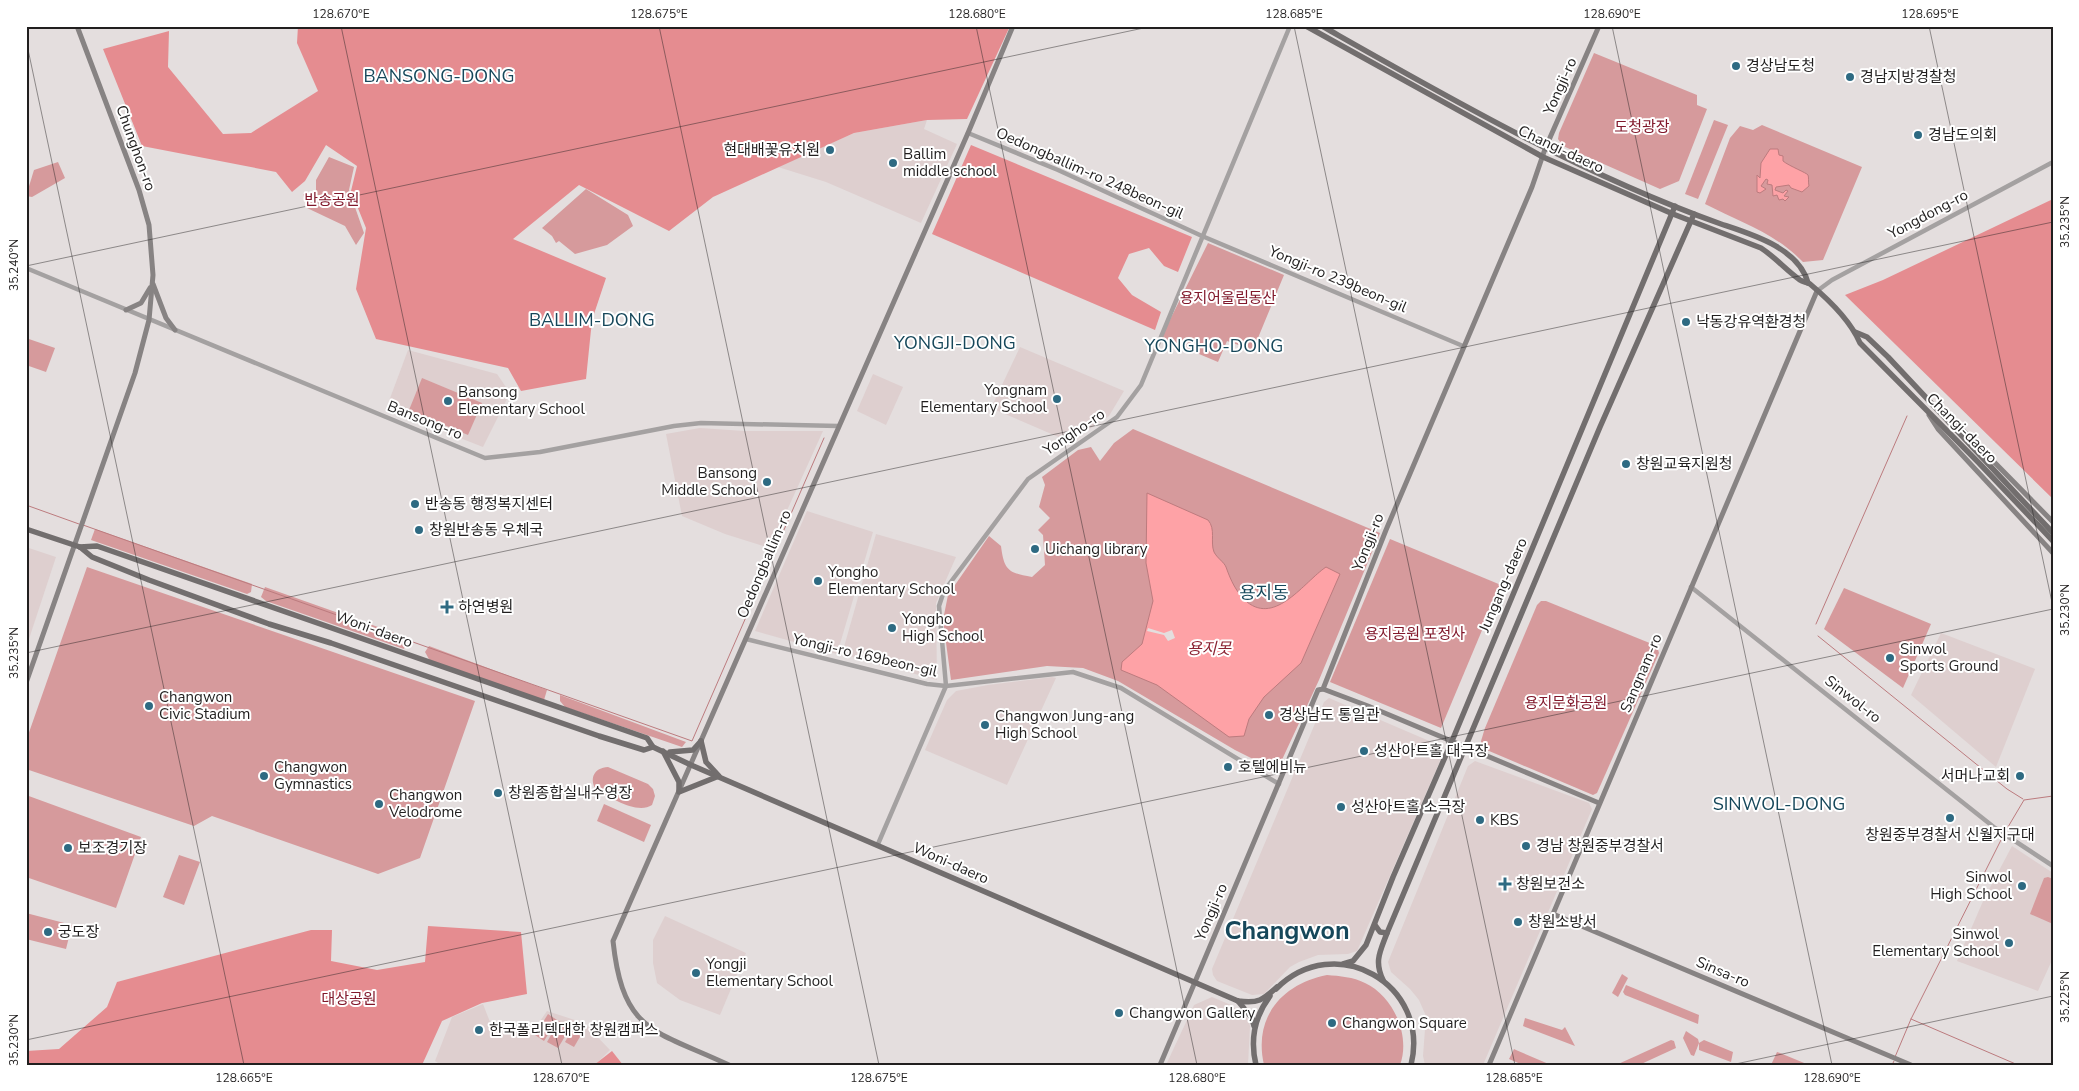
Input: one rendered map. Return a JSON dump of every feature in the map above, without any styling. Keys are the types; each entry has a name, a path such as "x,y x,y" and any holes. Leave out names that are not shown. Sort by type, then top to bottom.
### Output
{"main road":[{"name":"Chunghon-ro","path":"77,26 127,156 149,225 152,283 149,320 136,373 84,517 77,546"},
{"name":"Oedongballim-ro","path":"729,1065 669,1039 648,1026 630,1006 622,993 616,971 613,941 968,133 1013,26"},
{"name":"Changi-daero","path":"1306,26 1542,157 1673,214 1761,248 1801,281 1808,283 1817,291 1855,332 1860,343 2053,541"},
{"name":"Changi-daero","path":"1322,26 1545,149 1683,210 1769,241 1797,264 1806,274 1808,283"},
{"name":"Yongji-ro","path":"1160,1065 1318,690 1323,689 1386,530 1545,149 1599,26"},
{"name":"Jungang-daero","path":"1343,964 1353,961 1366,946 1393,877 1452,741 1675,206"},
{"name":"Jungang-daero","path":"1383,980 1377,968 1387,934 1464,746 1600,427 1694,214"},
{"name":"Chunghon-ro","path":"152,283 166,318 175,330"},
{"path":"126,310 136,306 145,299 152,283"},
{"name":"Sangnam-ro","path":"1489,1065 1817,291"},
{"name":"Changi-daero","path":"1855,332 1867,337 2053,533"},
{"path":"1936,410 1946,413 2053,522"},
{"path":"1928,412 1938,429 2053,553"},
{"name":"Woni-daero","path":"26,529 77,546 92,557 269,624 331,643 599,736 644,750 654,747"},
{"path":"26,683 77,546"},
{"name":"Woni-daero","path":"77,546 97,546 647,738 654,747 691,765 878,844 1238,1001 1252,1003 1259,1001 1291,976 1308,968 1325,964 1343,964"},
{"path":"1323,689 1452,741 1599,804"},
{"path":"663,751 676,753 693,750 701,741"},
{"path":"663,751 679,782 679,792 719,776 706,762 701,741"},
{"name":"Sinsa-ro","path":"1553,914 1911,1065"},
{"path":"1375,925 1380,932 1387,934"},
{"path":"1343,964 1364,970 1383,980 1398,996 1411,1020 1414,1045 1412,1065"},
{"path":"1256,1065 1253,1046 1255,1028 1263,1006 1277,987"},
{"path":"1238,1001 1252,1018 1255,1028"}],"street":[{"name":"Yongho-ro","path":"878,844 946,686 939,606 944,591 1028,479 1117,417 1141,385 1290,26"},
{"name":"Oedongballim-ro 248beon-gil","path":"968,133 1058,170 1202,236"},
{"name":"Yongdong-ro","path":"1817,291 1832,280 2053,162"},
{"name":"Yongji-ro 239beon-gil","path":"1202,236 1463,346"},
{"name":"Bansong-ro","path":"26,268 486,458 540,452 674,426 700,423 838,426"},
{"name":"Sinwol-ro","path":"1691,587 1999,831 2053,866"},
{"name":"Yongji-ro 169beon-gil","path":"746,639 903,679 946,686 1073,672 1092,677 1121,688 1279,784"}],"shaded area":[{"name":"Ballim middle school","path":"927,120 924,129 957,144 921,223 826,182 778,167 854,133"},
{"name":"Yongnam Elementary School","path":"1020,347 1124,391 1109,416 1070,442 991,408"},
{"name":"Bansong Elementary School","path":"408,350 497,374 510,393 483,447 386,409"},
{"path":"873,374 903,387 886,425 857,411"},
{"path":"700,428 744,431 823,431 770,548 725,534 682,516 666,434"},
{"name":"Yongho Elementary School","path":"807,511 873,532 837,654 755,631"},
{"name":"Yongho High School","path":"876,534 956,557 936,603 937,680 842,654"},
{"path":"26,547 56,557 26,648"},
{"path":"1941,633 2035,669 1996,767 1911,695"},
{"name":"Changwon Jung-ang High School","path":"1052,677 1056,678 1007,785 925,750 947,700 956,691"},
{"path":"1329,698 1434,743 1440,750 1441,759 1357,951 1348,954 1318,955 1299,962 1290,967 1264,994 1252,995 1217,981 1212,969 1324,702"},
{"path":"1475,761 1589,803 1592,809 1483,1065 1425,1065 1423,1056 1426,1016 1419,1000 1391,972 1388,962 1468,766"},
{"name":"Sinwol Elementary School","path":"2012,846 2053,873 2053,958 2038,991 1957,961 1984,899"},
{"name":"Yongji Elementary School","path":"665,916 746,953 720,1015 680,1000 657,983 653,963 653,940"},
{"path":"1212,997 1231,1005 1247,1018 1250,1026 1248,1065 1166,1065 1194,1005"},
{"name":"한국폴리텍대학 창원캠퍼스","path":"483,1004 490,1022 529,1037 547,1011 584,1023 610,1050 595,1065 441,1065 435,1061 452,1017"}],"green space":[{"path":"298,26 1010,26 967,119 927,120 854,133 713,197 669,231 579,185 513,239 606,278 592,320 586,379 521,391 508,368 376,339 356,289 366,228 351,191 357,166 326,145 305,181 292,192 276,172 142,146 103,49 169,31 168,67 223,134 251,133 318,91 297,43"},
{"name":"도청광장","path":"1594,53 1697,95 1697,105 1707,109 1679,181 1660,189 1563,146 1558,139"},
{"path":"1714,120 1728,125 1698,199 1685,194"},
{"path":"1762,125 1862,167 1823,260 1803,262 1781,243 1705,204 1730,138 1740,126 1753,130"},
{"path":"971,145 1192,237 1178,272 1164,266 1149,248 1129,254 1118,278 1132,295 1161,312 1155,330 932,234"},
{"name":"반송공원","path":"329,157 354,167 349,190 364,233 356,245 345,226 307,208 303,194 316,191 316,180"},
{"path":"58,162 65,178 32,197 26,196 34,170"},
{"path":"586,189 628,215 633,226 607,245 575,254 559,241 556,243 552,236 542,228"},
{"path":"2053,199 2053,499 1845,295 1883,280"},
{"name":"용지어울림동산","path":"1208,243 1284,275 1253,350 1227,341 1218,362 1161,338"},
{"path":"26,338 55,348 46,372 26,365"},
{"path":"422,378 482,403 468,435 409,410"},
{"path":"1133,429 1380,533 1319,680 1280,764 1269,767 1235,750 1118,681 1083,668 1047,666 951,680 943,620 948,595 989,536 1001,546 1006,565 1012,572 1032,577 1045,565 1043,535 1038,530 1050,518 1039,507 1045,485 1042,477 1078,450 1091,447 1100,461 1114,443"},
{"path":"95,529 252,584 251,592 247,594 91,540"},
{"name":"용지공원 포정사","path":"1390,539 1501,585 1441,728 1330,682"},
{"path":"87,567 475,701 420,858 378,874 212,816 194,826 26,769 26,741"},
{"path":"265,587 409,638 404,649 266,601 261,597"},
{"name":"Sinwol Sports Ground","path":"1844,588 1931,624 1903,688 1824,629"},
{"name":"용지문화공원","path":"1541,601 1546,601 1657,646 1659,653 1597,793 1593,795 1482,748 1481,741 1485,728 1537,605"},
{"path":"429,646 547,690 544,700 430,661 425,652"},
{"path":"560,695 686,742 682,747 565,707 560,701"},
{"path":"608,767 648,784 653,789 655,796 652,805 646,808 631,806 596,790 593,781 594,774 599,769"},
{"path":"26,795 141,837 116,908 26,877"},
{"path":"604,804 651,825 644,842 597,821"},
{"path":"179,855 200,862 184,905 163,897"},
{"path":"2044,878 2053,879 2053,924 2030,914"},
{"name":"궁도장","path":"26,913 72,925 66,949 26,939"},
{"name":"대상공원","path":"428,926 521,932 527,994 482,1003 442,1021 422,1065 26,1065 26,1051 59,1049 107,1007 117,982 311,930 332,930 331,961 377,970 425,962"},
{"path":"1622,974 1628,978 1618,997 1612,993"},
{"name":"Changwon Square","path":"1327,975 1360,981 1375,989 1384,997 1397,1018 1401,1029 1403,1053 1400,1065 1264,1065 1263,1032 1267,1018 1274,1005 1297,986 1311,979"},
{"path":"1626,985 1699,1015 1698,1024 1625,995 1623,992"},
{"path":"548,1014 557,1020 544,1041 535,1035"},
{"path":"1525,1018 1562,1030 1565,1027 1575,1046 1523,1026"},
{"path":"559,1021 570,1028 558,1048 547,1042"},
{"path":"575,1025 584,1030 574,1047 565,1042"},
{"path":"1686,1031 1698,1039 1699,1043 1694,1056 1691,1055 1683,1038"},
{"path":"1671,1040 1674,1041 1676,1048 1639,1065 1616,1065"},
{"path":"1704,1040 1733,1052 1731,1062 1699,1050 1699,1043"},
{"path":"1514,1049 1551,1065 1523,1065 1509,1059"},
{"path":"612,1051 623,1065 594,1065"},
{"path":"1777,1052 1780,1053 1809,1065 1771,1065"}],"water":[{"path":"1770,149 1778,149 1779,155 1783,156 1783,161 1808,176 1809,186 1802,192 1791,188 1789,185 1776,187 1775,190 1783,193 1786,190 1788,191 1784,196 1789,197 1785,201 1783,199 1779,200 1777,195 1773,196 1772,185 1767,184 1768,180 1766,179 1761,186 1766,189 1760,193 1757,192 1757,175 1760,178 1761,163"},
{"name":"용지못","path":"1147,493 1208,520 1212,527 1214,552 1225,565 1232,582 1240,594 1247,602 1258,608 1279,605 1289,599 1326,567 1340,574 1301,663 1264,697 1249,719 1244,736 1229,737 1157,685 1121,670 1122,662 1142,644 1153,601 1146,563"}],"pier":[{"path":"1148,628 1164,633 1172,630 1175,638 1168,641 1164,635 1147,631"}],"waterway":[{"path":"1816,624 1907,416"},
{"path":"83,525 692,741 824,438"},
{"path":"26,505 79,524"},
{"path":"1818,636 2007,789 2023,799"},
{"path":"2005,832 2024,800 2053,796"},
{"path":"1895,1057 1911,1019 2003,836"},
{"path":"1911,1019 2018,1065"},
{"path":"1892,1065 1894,1061"}],"place":[{"name":"경상남도청","path":"1736,66"},
{"name":"경남지방경찰청","path":"1850,77"},
{"name":"경남도의회","path":"1918,135"},
{"name":"현대배꽃유치원","path":"830,150"},
{"name":"Ballim middle school","path":"893,163"},
{"name":"낙동강유역환경청","path":"1686,322"},
{"name":"Yongnam Elementary School","path":"1057,399"},
{"name":"Bansong Elementary School","path":"448,401"},
{"name":"창원교육지원청","path":"1626,464"},
{"name":"Bansong Middle School","path":"767,482"},
{"name":"반송동 행정복지센터","path":"415,504"},
{"name":"창원반송동 우체국","path":"419,530"},
{"name":"Uichang library","path":"1035,549"},
{"name":"Yongho Elementary School","path":"818,581"},
{"name":"하연병원","path":"447,607"},
{"name":"Yongho High School","path":"892,628"},
{"name":"Sinwol Sports Ground","path":"1890,658"},
{"name":"Changwon Civic Stadium","path":"149,706"},
{"name":"경상남도 통일관","path":"1269,715"},
{"name":"Changwon Jung-ang High School","path":"985,725"},
{"name":"성산아트홀 대극장","path":"1364,751"},
{"name":"호텔에비뉴","path":"1228,767"},
{"name":"Changwon Gymnastics","path":"264,776"},
{"name":"서머나교회","path":"2020,776"},
{"name":"창원종합실내수영장","path":"498,793"},
{"name":"Changwon Velodrome","path":"379,804"},
{"name":"성산아트홀 소극장","path":"1341,807"},
{"name":"창원중부경찰서 신월지구대","path":"1950,818"},
{"name":"KBS","path":"1480,820"},
{"name":"경남 창원중부경찰서","path":"1526,846"},
{"name":"보조경기장","path":"68,848"},
{"name":"창원보건소","path":"1505,884"},
{"name":"Sinwol High School","path":"2022,886"},
{"name":"창원소방서","path":"1518,922"},
{"name":"궁도장","path":"48,932"},
{"name":"Sinwol Elementary School","path":"2009,943"},
{"name":"Yongji Elementary School","path":"696,973"},
{"name":"Changwon Gallery","path":"1119,1013"},
{"name":"Changwon Square","path":"1332,1023"},
{"name":"한국폴리텍대학 창원캠퍼스","path":"479,1030"}],"district":[{"name":"BANSONG-DONG","path":"439,76"},
{"name":"BALLIM-DONG","path":"592,320"},
{"name":"YONGJI-DONG","path":"955,343"},
{"name":"YONGHO-DONG","path":"1214,346"},
{"name":"용지동","path":"1264,593"},
{"name":"SINWOL-DONG","path":"1779,804"},
{"name":"Changwon","path":"1287,930"}]}
